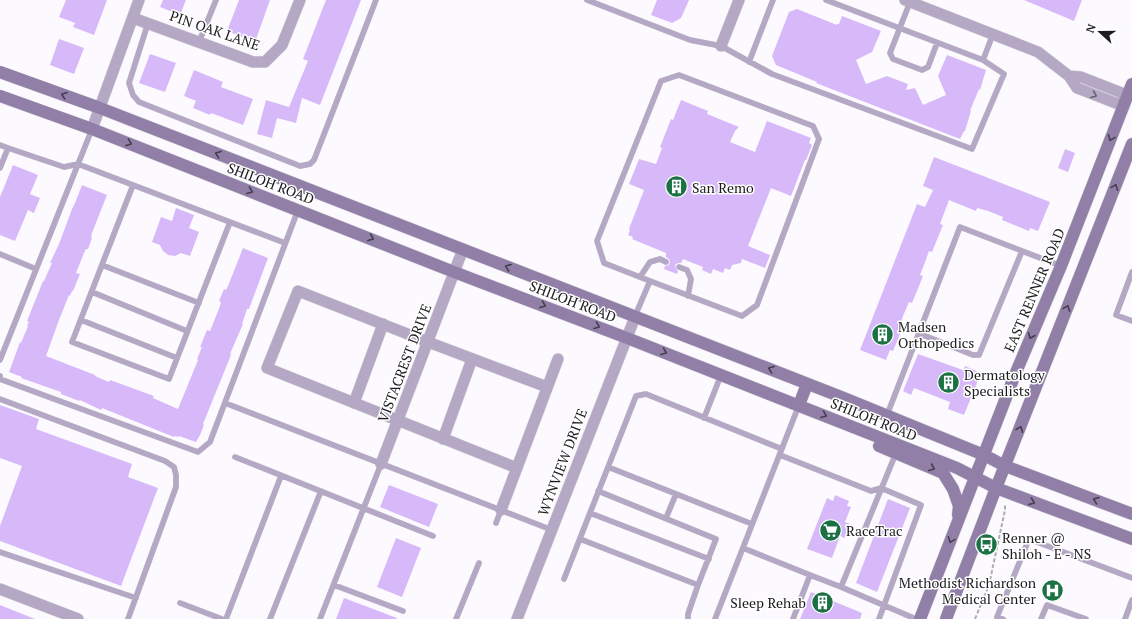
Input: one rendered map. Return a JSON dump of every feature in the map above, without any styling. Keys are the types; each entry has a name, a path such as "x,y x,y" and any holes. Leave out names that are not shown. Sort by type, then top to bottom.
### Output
{"main road":[{"name":"SHILOH ROAD","path":"0,72 100,108 463,249 887,416 984,455 1005,466 1132,514"},
{"name":"EAST RENNER ROAD","path":"920,619 1014,377 1129,102 1132,84"},
{"name":"SHILOH ROAD","path":"0,96 92,129 799,406 849,426 857,437 957,468 996,488 1132,539"},
{"path":"948,618 996,488 1132,144"},
{"path":"298,209 306,188"},
{"path":"799,406 807,384"},
{"path":"898,449 943,473 953,489 959,506 957,524"}],"street":[{"path":"92,129 139,0"},
{"name":"PIN OAK LANE","path":"133,18 253,62 266,62 282,45 300,0"},
{"path":"720,46 736,1"},
{"path":"907,1 1038,52 1069,76 1081,77 1122,93 1129,102"},
{"name":"VISTACREST DRIVE","path":"382,464 463,249"},
{"path":"517,468 267,368 298,291 547,387"},
{"name":"WYNVIEW DRIVE","path":"517,619 635,317"},
{"path":"354,403 383,324"},
{"path":"443,439 472,359"},
{"path":"500,510 558,359"},
{"path":"0,589 78,619"}],"lane":[{"path":"199,42 216,0"},
{"path":"148,23 129,83 133,95 139,102 300,166 310,164 314,160 376,0"},
{"path":"587,0 690,40 720,46 772,74 972,149 1004,74 983,60 826,0"},
{"path":"749,62 773,0"},
{"path":"907,1 900,28 890,53 893,59 922,70 928,67 937,42"},
{"path":"983,60 993,34"},
{"path":"679,75 813,126 819,139 757,305 742,316 650,281 604,263 597,241 661,81 679,75"},
{"path":"0,360 92,129"},
{"path":"0,145 64,166 78,164 285,243"},
{"path":"0,168 8,148"},
{"path":"133,185 72,342 169,379 230,222"},
{"path":"0,376 0,379 198,452 210,442 298,209"},
{"path":"887,416 960,228 1022,250 1061,266"},
{"path":"918,333 973,355 979,355 1022,250"},
{"path":"0,254 36,269"},
{"path":"640,277 650,262 660,259 666,262"},
{"path":"102,265 199,303"},
{"path":"679,267 687,270 691,279 688,296"},
{"path":"1132,272 1116,315 1132,321"},
{"path":"635,317 650,281"},
{"path":"92,292 188,331"},
{"path":"81,320 177,358"},
{"path":"704,418 721,375"},
{"path":"564,579 636,396 646,394 871,491 881,488 921,505 879,619"},
{"path":"0,399 174,467 176,487 128,619"},
{"path":"225,403 552,530"},
{"path":"715,619 799,406"},
{"path":"841,587 898,449"},
{"path":"235,457 433,536"},
{"path":"320,619 382,464"},
{"path":"608,466 752,524"},
{"path":"226,619 281,476"},
{"path":"270,619 321,491"},
{"path":"598,491 716,539 698,585 688,614 688,619"},
{"path":"666,518 676,494"},
{"path":"496,523 500,510"},
{"path":"590,513 708,559"},
{"path":"580,539 698,585"},
{"path":"1003,619 997,617 1029,539 1132,578"},
{"path":"743,548 916,619"},
{"path":"0,552 136,598"},
{"path":"456,619 479,563"},
{"path":"793,619 810,575"},
{"path":"334,585 403,612"},
{"path":"1125,619 1132,600"},
{"path":"180,603 222,619"},
{"path":"1041,619 1047,605 1086,619"}],"path":[{"path":"975,619 989,585 1005,504"}],"building":[{"path":"66,0 107,0 94,35 73,27 75,23 59,17"},
{"path":"163,0 186,0 180,15 160,7"},
{"path":"239,0 270,0 255,42 227,31"},
{"path":"326,0 361,0 320,105 302,98 296,123 277,118 272,138 257,134 266,100 289,107 308,61 303,59"},
{"path":"657,0 689,0 681,18 672,23 651,15"},
{"path":"1024,0 1082,0 1074,21"},
{"path":"797,9 837,25 839,24 842,16 881,31 872,52 856,60 866,84 887,76 908,84 906,90 915,88 923,105 946,95 938,76 947,55 986,70 980,90 979,89 970,111 965,131 960,139 816,83 817,82 776,65 772,56 789,12"},
{"path":"59,39 84,48 74,74 50,65"},
{"path":"150,54 176,63 165,92 139,83"},
{"path":"194,70 223,82 221,87 253,99 243,125 193,108 196,101 184,96"},
{"name":"San Remo","path":"681,100 708,111 707,114 739,127 735,131 730,142 755,152 767,121 811,138 809,143 812,145 791,196 771,188 748,246 770,255 765,268 742,259 741,263 732,265 730,270 725,268 723,273 713,269 711,274 702,270 703,267 683,259 681,263 675,265 678,271 677,274 664,269 670,262 666,257 666,253 632,239 633,237 628,235 644,190 629,184 639,159 656,164 662,148 660,147 671,119 673,120"},
{"path":"1065,149 1075,153 1068,172 1058,168"},
{"path":"934,157 1050,202 1038,231 1030,228 1029,231 1002,220 1003,217 988,211 977,208 976,211 949,200 940,224 943,225 932,252 929,251 920,275 923,276 912,303 909,302 903,316 901,323 904,324 893,351 890,350 886,360 860,350 917,204 925,207 933,190 923,186"},
{"path":"13,165 38,175 30,194 40,198 34,213 28,210 15,241 0,235 0,197"},
{"path":"82,185 107,195 92,233 92,238 88,249 86,249 84,253 76,273 80,274 73,291 70,296 69,295 46,356 109,382 110,380 154,396 153,398 178,409 198,360 197,359 202,347 200,347 207,330 210,331 220,306 221,302 219,301 224,289 226,290 228,286 243,248 268,258 249,309 247,309 243,324 230,354 231,355 203,424 204,425 196,442 179,436 174,437 102,408 101,410 80,400 79,401 61,394 61,392 21,378 22,377 9,372 20,342 21,343 28,326 29,322 27,321 52,263 50,263"},
{"path":"176,208 194,215 189,228 199,232 190,256 181,253 175,256 168,255 163,251 160,245 152,242 161,217 172,221"},
{"name":"Dermatology Specialists","path":"918,354 963,370 965,366 981,373 964,415 948,409 950,402 914,388 911,395 903,391"},
{"path":"0,405 39,419 36,429 132,464 128,477 158,488 121,586 0,541 0,526 22,466 0,458"},
{"path":"389,485 438,504 429,527 380,507"},
{"name":"RaceTrac","path":"835,495 849,501 847,506 851,507 845,522 850,524 845,538 840,536 832,558 807,549 827,498 833,501"},
{"name":"RaceTrac","path":"888,499 910,508 877,592 856,583"},
{"path":"396,538 421,548 402,597 377,587"},
{"name":"Sleep Rehab","path":"811,592 862,613 860,619 800,619"},
{"path":"344,598 397,618 397,619 336,619"},
{"path":"0,605 35,619 0,619"}],"place":[{"name":"San Remo","path":"676,187"},
{"name":"Madsen Orthopedics","path":"882,334"},
{"name":"Dermatology Specialists","path":"949,382"},
{"name":"RaceTrac","path":"831,530"},
{"name":"Renner @ Shiloh - E - NS","path":"987,545"},
{"name":"Methodist Richardson Medical Center","path":"1052,590"},
{"name":"Sleep Rehab","path":"822,602"}]}
